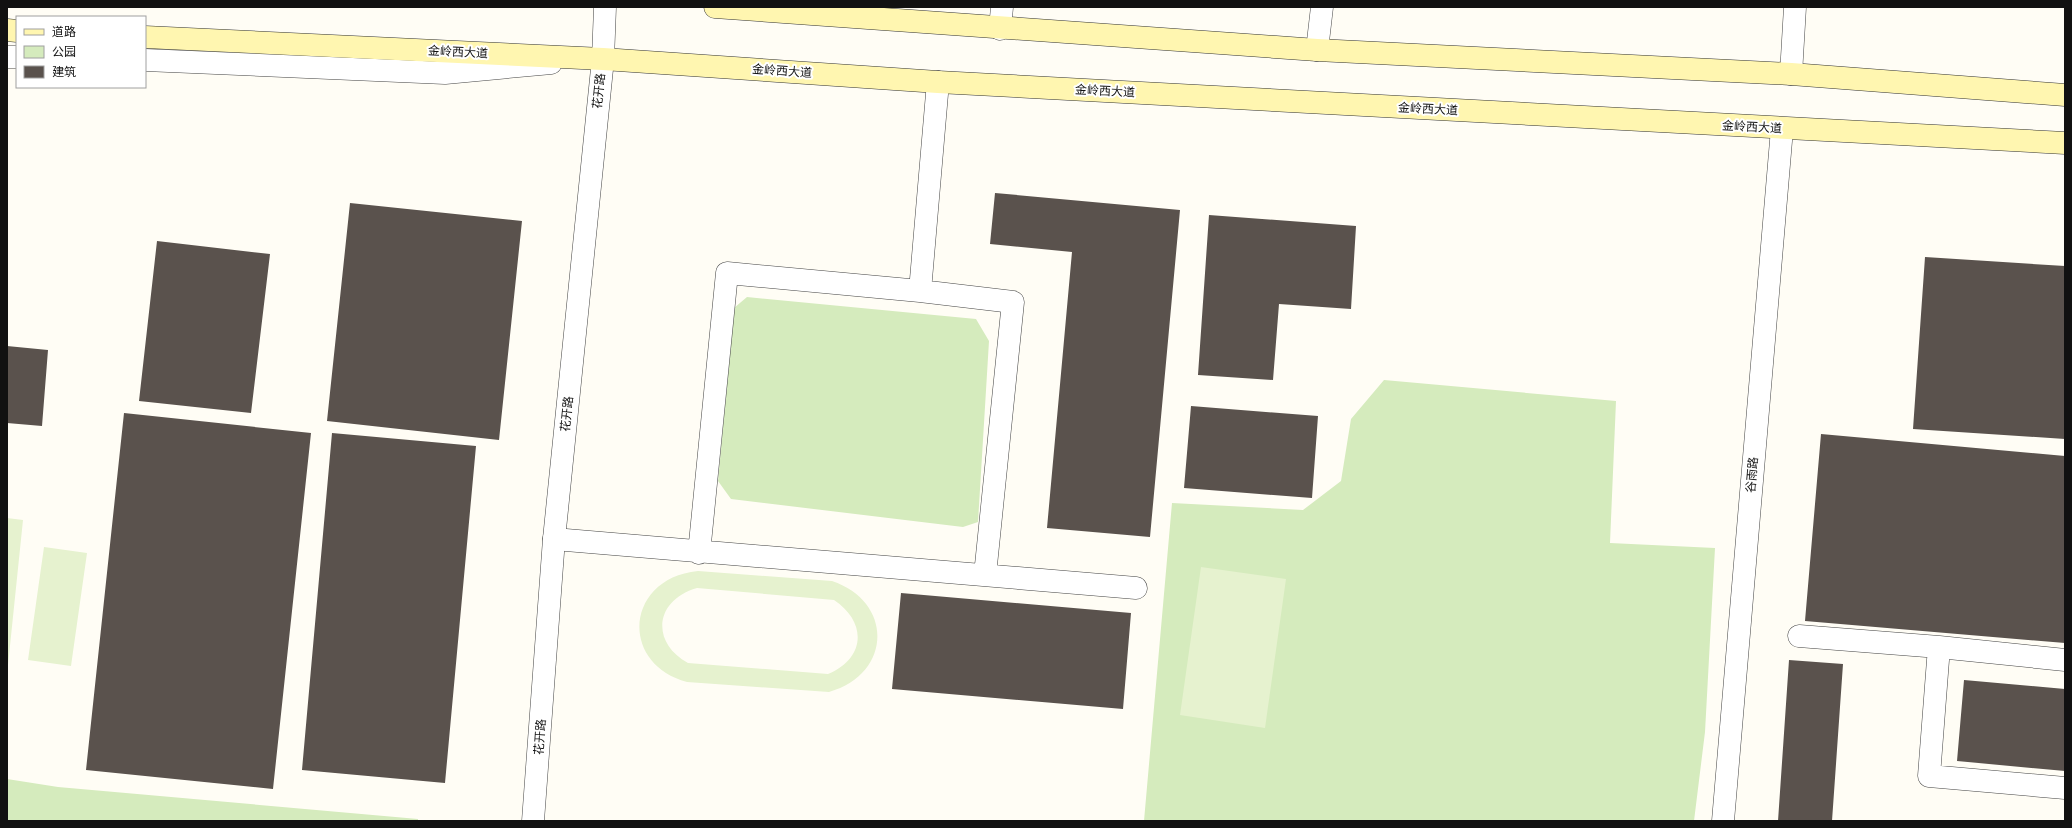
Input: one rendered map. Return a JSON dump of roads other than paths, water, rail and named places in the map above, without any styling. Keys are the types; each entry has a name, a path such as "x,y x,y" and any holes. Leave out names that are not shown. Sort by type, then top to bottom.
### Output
{"main road":[{"path":"715,7 1000,29 1317,50 1791,74 2065,95"},
{"name":"金岭西大道","path":"146,37 603,59 938,82 1782,129 2065,143"}],"street":[{"name":"花开路","path":"533,821 554,539 603,59 605,7"},
{"path":"1000,29 1002,7"},
{"path":"1317,50 1322,7"},
{"path":"1791,74 1795,7"},
{"path":"146,60 445,73 603,59"},
{"path":"920,290 938,82"},
{"name":"谷雨路","path":"1723,821 1782,129"},
{"path":"699,553 727,273 920,290 1013,302 985,575"},
{"path":"554,539 699,553 1136,588"},
{"path":"1800,636 1939,647 2065,660"},
{"path":"1939,647 1929,776 2065,788"}]}
